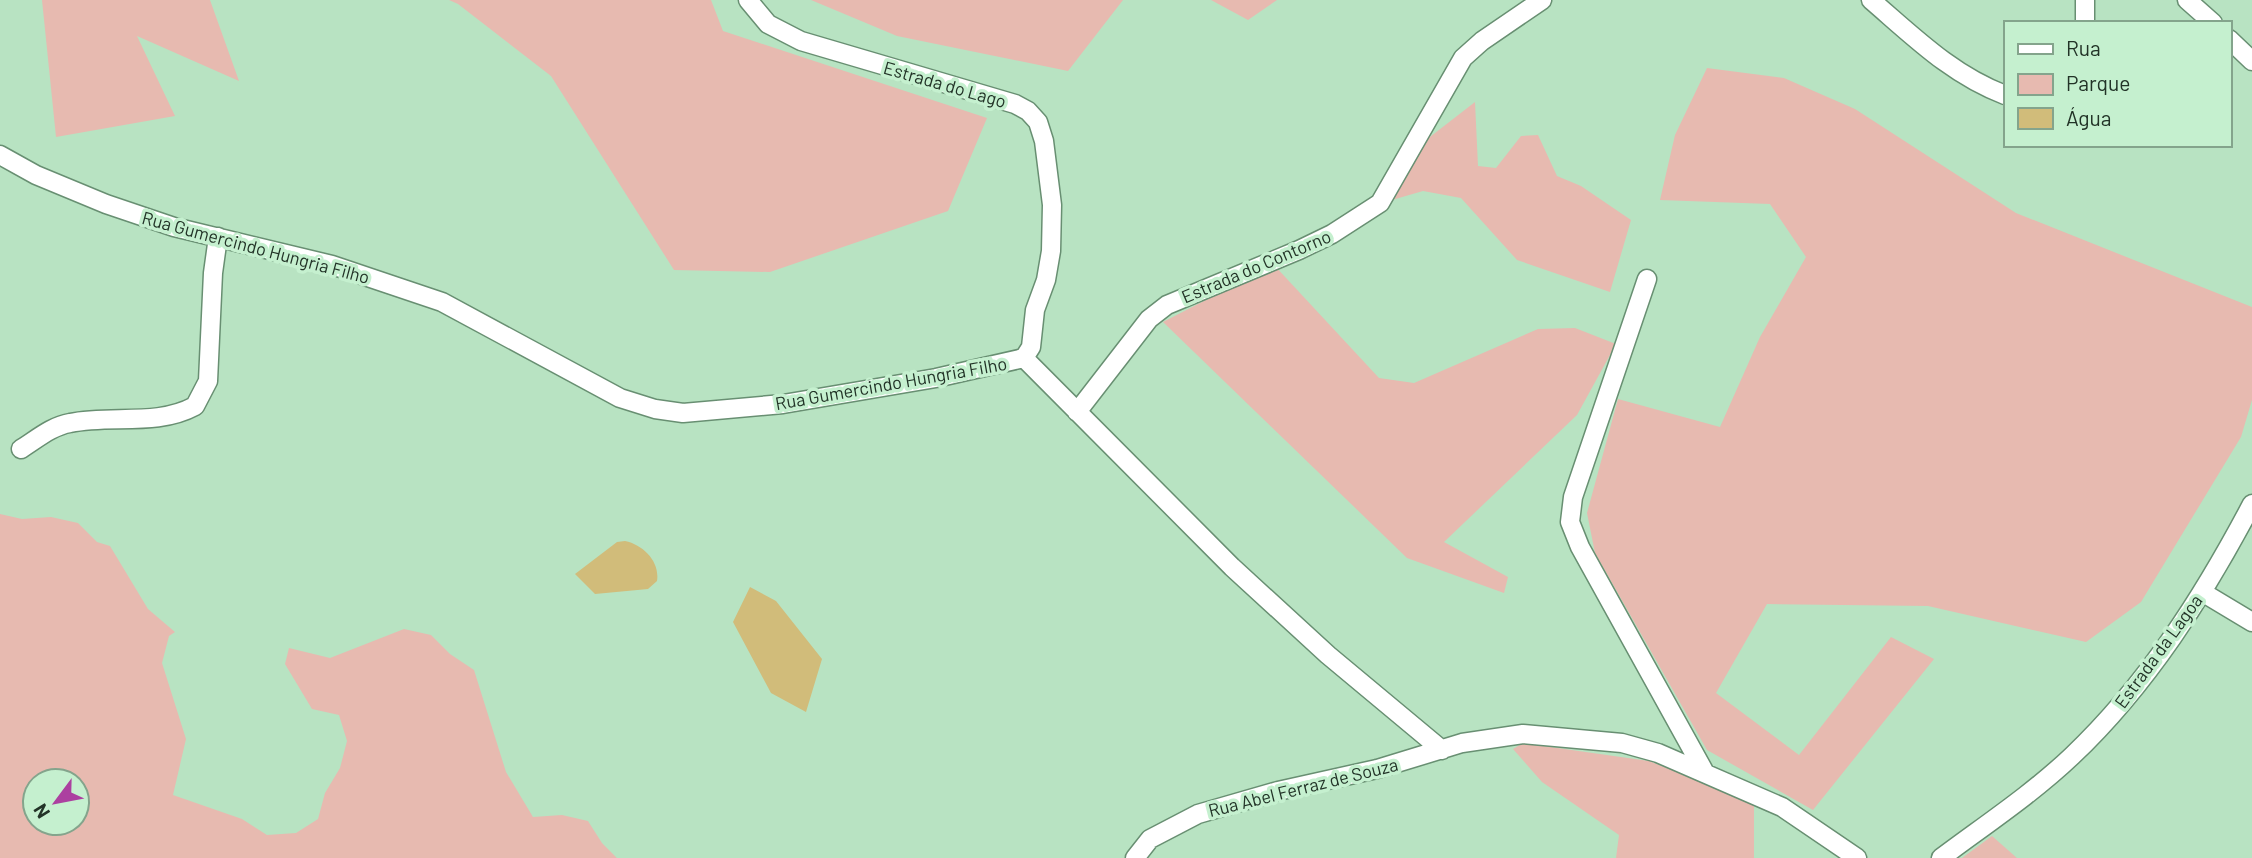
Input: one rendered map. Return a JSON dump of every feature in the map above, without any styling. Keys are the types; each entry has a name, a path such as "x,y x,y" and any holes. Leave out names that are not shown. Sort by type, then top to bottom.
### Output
{"street":[{"name":"Estrada do Lago","path":"748,0 768,24 801,41 1015,104 1028,111 1038,122 1044,141 1052,205 1051,251 1046,280 1035,310 1031,347 1024,358"},
{"name":"Estrada do Contorno","path":"1077,412 1149,319 1167,305 1299,250 1332,234 1380,203 1462,58 1542,0"},
{"path":"1871,0 1936,57 1977,84 2004,95"},
{"path":"2085,0 2085,21"},
{"path":"2188,0 2211,21"},
{"path":"2231,41 2252,61"},
{"name":"Rua Gumercindo Hungria Filho","path":"0,155 106,204 174,227 332,265 442,302 620,398 655,409 683,413 783,404 936,378 1024,358 1232,567 1328,655 1442,750"},
{"path":"22,449 51,430 71,422 161,418 195,406 208,381 213,273 218,237"},
{"path":"1647,279 1573,497 1570,522 1580,547 1704,771"},
{"name":"Estrada da Lagoa","path":"1941,858 2080,747 2146,673 2202,592 2252,504"},
{"path":"2202,592 2252,622"},
{"path":"1442,750 1494,736 1570,736 1622,743 1704,771 1782,807 1857,858"},
{"name":"Rua Abel Ferraz de Souza","path":"1136,858 1150,839 1198,814 1442,750"}],"green space":[{"path":"42,0 210,0 239,81 137,36 175,116 56,137"},
{"path":"449,0 711,0 723,31 987,118 948,211 770,272 674,270 551,76 458,4"},
{"path":"811,0 1123,0 1068,71 897,36"},
{"path":"1211,0 1277,0 1248,20"},
{"path":"1707,68 1784,78 1855,109 2016,213 2252,307 2252,400 2241,437 2141,602 2086,642 1928,606 1767,604 1716,693 1799,755 1891,637 1934,659 1813,810 1707,750 1595,553 1587,513 1618,399 1720,427 1760,337 1806,257 1770,204 1660,200 1675,135"},
{"path":"1475,102 1478,166 1496,168 1521,136 1538,135 1557,176 1581,186 1631,220 1610,292 1517,260 1461,198 1423,191 1385,202 1426,140"},
{"path":"1274,265 1379,378 1414,383 1538,329 1575,328 1616,344 1577,415 1444,542 1508,577 1504,593 1407,558 1163,322"},
{"path":"0,514 22,519 51,517 78,523 97,542 110,546 148,609 175,632 169,636 162,663 186,739 173,795 242,819 267,835 296,833 318,819 325,793 340,768 347,741 339,715 312,709 285,664 289,648 330,658 404,629 431,635 450,654 474,670 506,772 533,817 562,815 588,821 602,843 617,858 0,858"},
{"path":"1523,743 1649,761 1754,802 1754,858 1616,858 1619,835 1542,782 1513,749"},
{"path":"1992,836 2017,858 1962,858"}],"water":[{"path":"625,541 638,546 649,555 656,567 657,581 648,589 595,594 575,574 617,542"},
{"path":"750,587 776,601 822,659 806,712 771,693 733,622"}]}
